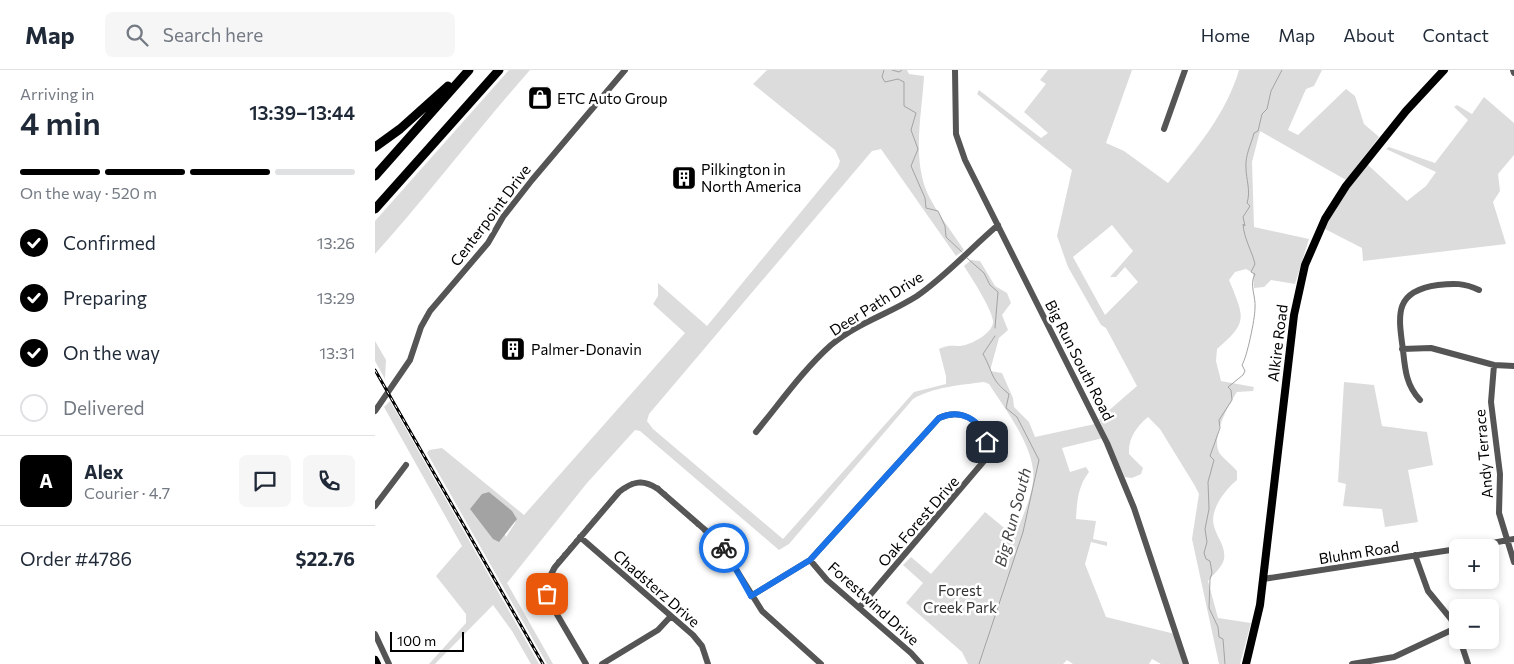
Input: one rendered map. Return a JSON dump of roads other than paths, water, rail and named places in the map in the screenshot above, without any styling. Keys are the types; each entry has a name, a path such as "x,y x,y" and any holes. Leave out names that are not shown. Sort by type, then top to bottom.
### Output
{"highway":[{"path":"375,147 400,130 464,70"},
{"path":"375,176 469,70"},
{"path":"375,209 499,70"}],"main road":[{"name":"Alkire Road","path":"1246,664 1256,625 1263,579 1294,315 1309,255 1325,219 1356,172 1406,111 1444,70"},
{"path":"375,660 377,664"}],"street":[{"name":"Centerpoint Drive","path":"375,411 410,360 421,328 429,312 488,243 503,217 532,180 625,70"},
{"name":"Big Run South Road","path":"955,70 956,134 965,160 1095,417 1119,471 1186,664"},
{"path":"1164,129 1185,70"},
{"name":"Deer Path Drive","path":"756,432 815,361 832,345 867,321 895,309 920,294 998,225"},
{"path":"1420,400 1408,382 1398,325 1399,314 1405,300 1417,289 1455,283 1479,290"},
{"path":"1402,349 1431,348 1494,365 1514,366"},
{"name":"Andy Terrace","path":"1494,365 1491,423 1499,474 1500,521 1514,562"},
{"name":"Oak Forest Drive","path":"810,560 939,418 945,415 960,414 973,420 980,426 987,442 987,452 979,468 859,608"},
{"path":"375,506 406,465"},
{"path":"586,664 548,599 546,588 551,572 619,492 629,484 643,482 658,488 719,542 751,596 771,620 821,664"},
{"name":"Chadsterz Drive","path":"580,537 698,640 708,664"},
{"path":"1499,541 1514,539"},
{"name":"Bluhm Road","path":"1263,579 1449,550"},
{"path":"1415,556 1427,591 1449,620"},
{"path":"751,596 810,560"},
{"name":"Forestwind Drive","path":"810,560 827,580 921,664"},
{"path":"601,664 658,630 671,616"},
{"path":"375,634 389,664"},
{"path":"1351,664 1394,660 1449,634"},
{"path":"1463,649 1468,664"}],"waterway":[{"name":"Big Run South","path":"884,70 882,77 885,82 898,79 904,82 904,106 916,113 911,130 918,149 911,166 925,198 926,208 938,211 945,226 946,237 962,252"},
{"name":"Big Run South","path":"892,70 899,72 902,70"},
{"path":"1225,664 1223,639 1219,637 1218,627 1209,608 1212,573 1210,561 1206,559 1204,553 1207,542 1205,529 1209,509 1208,482 1214,460 1210,456 1220,428 1219,420 1232,400 1231,390 1228,387 1243,375 1245,371 1242,365 1255,313 1253,286 1255,274 1251,272 1255,264 1243,224 1245,226 1243,217 1250,206 1247,203 1249,194 1246,159 1254,133 1258,131 1262,114 1267,109 1271,91 1282,70"},
{"name":"Big Run South","path":"967,258 984,273 990,285 998,292 995,328"},
{"name":"Big Run South","path":"979,664 1023,532 1039,460 1017,417 1006,408 1009,394 995,380 983,354 995,336"}],"railway":[{"path":"375,370 543,664"}],"place":[{"name":"ETC Auto Group","path":"540,98"},
{"name":"Pilkington in North America","path":"684,178"},
{"name":"Palmer-Donavin","path":"513,349"}],"park label":[{"name":"Forest Creek Park","path":"960,598"}]}
